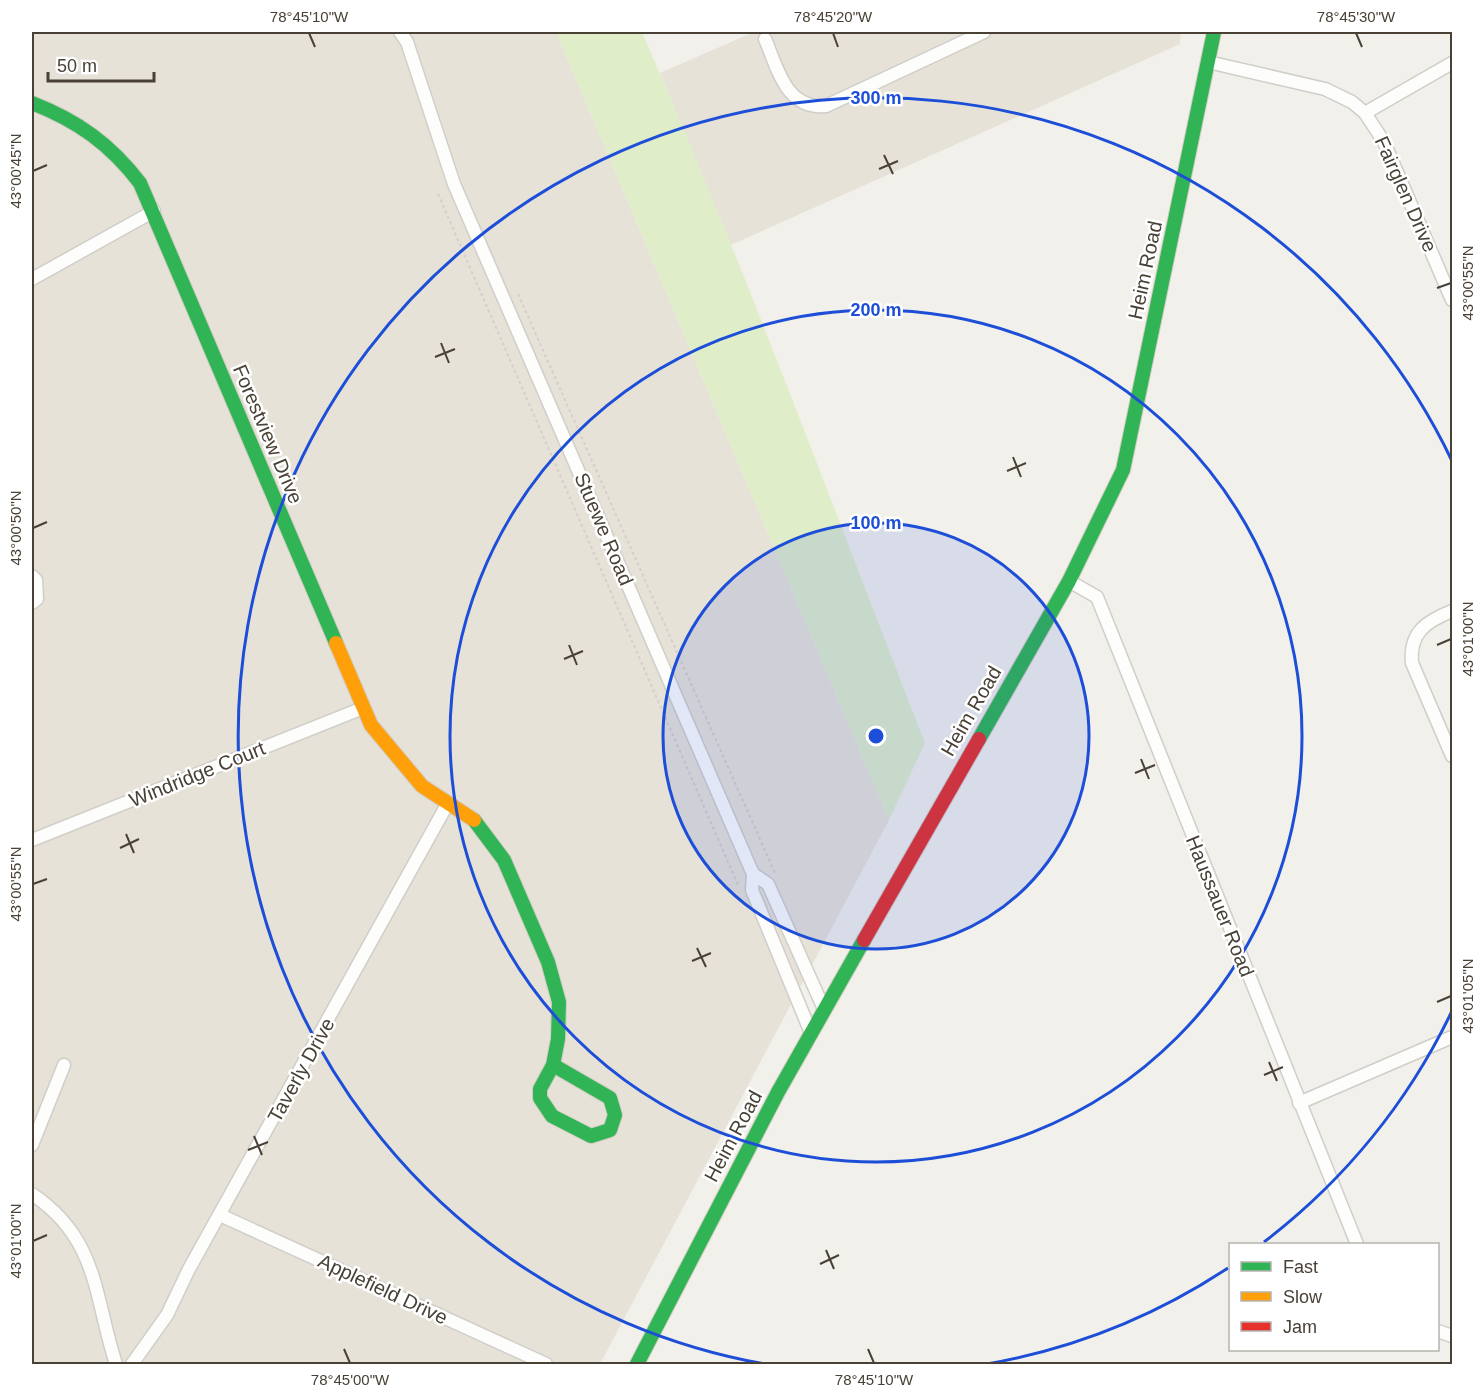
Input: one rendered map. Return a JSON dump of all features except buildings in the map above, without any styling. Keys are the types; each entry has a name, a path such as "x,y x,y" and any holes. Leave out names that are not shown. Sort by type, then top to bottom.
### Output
{"street":[{"name":"Stuewe Road","path":"400,32 407,42 454,184 753,874 752,890 811,1033"},
{"path":"765,39 787,91 804,105 815,107 826,106 984,32"},
{"name":"Heim Road","path":"637,1365 743,1156 824,1009 1069,581 1105,502 1123,470 1214,32"},
{"name":"Fairglen Drive","path":"1208,62 1325,89 1352,102 1365,113 1384,142 1452,300"},
{"path":"1365,113 1452,63"},
{"name":"Forestview Drive","path":"32,103 75,120 110,145 140,183 154,211 363,708 385,747 406,770 448,803 469,815 491,840 504,860 548,962 554,982 560,1020 553,1065 540,1089 544,1107 552,1116 591,1137 610,1130 615,1115 610,1098 553,1065"},
{"path":"32,279 154,211"},
{"path":"32,576 36,580 37,599 32,603"},
{"name":"Haussauer Road","path":"1069,581 1097,597 1356,1243"},
{"path":"1452,611 1428,622 1419,629 1407,645 1412,663 1452,756"},
{"name":"Windridge Court","path":"32,840 363,708"},
{"name":"Taverly Drive","path":"132,1365 167,1315 448,803"},
{"name":"Stuewe Road","path":"753,874 768,884 824,1009"},
{"path":"1299,1103 1452,1037"},
{"path":"32,1145 64,1065"},
{"path":"32,1194 67,1227 89,1262 116,1365"},
{"name":"Applefield Drive","path":"220,1215 546,1365"}],"path":[{"path":"438,194 738,885"},
{"path":"515,289 775,874"}],"shaded area":[{"path":"32,32 556,32 889,820 600,1364 32,1364"},
{"path":"754,32 1181,32 1180,44 731,245 660,73"}],"green space":[{"path":"556,32 642,32 680,120 787,386 925,743 889,820"}],"traffic: fast":[{"path":"979,739 1069,581 1123,470 1214,32"},
{"path":"32,103 49,110 92,135 105,145 140,183 336,643"},
{"path":"474,820 504,860 548,962 559,1002 558,1039 553,1065 540,1089 540,1098 552,1116 591,1136 610,1130 615,1115 610,1098 553,1065"},
{"path":"637,1364 778,1092 864,940"}],"traffic: slow":[{"path":"336,643 371,725 422,786 474,820"}],"traffic: jam":[{"path":"864,940 979,739"}]}
